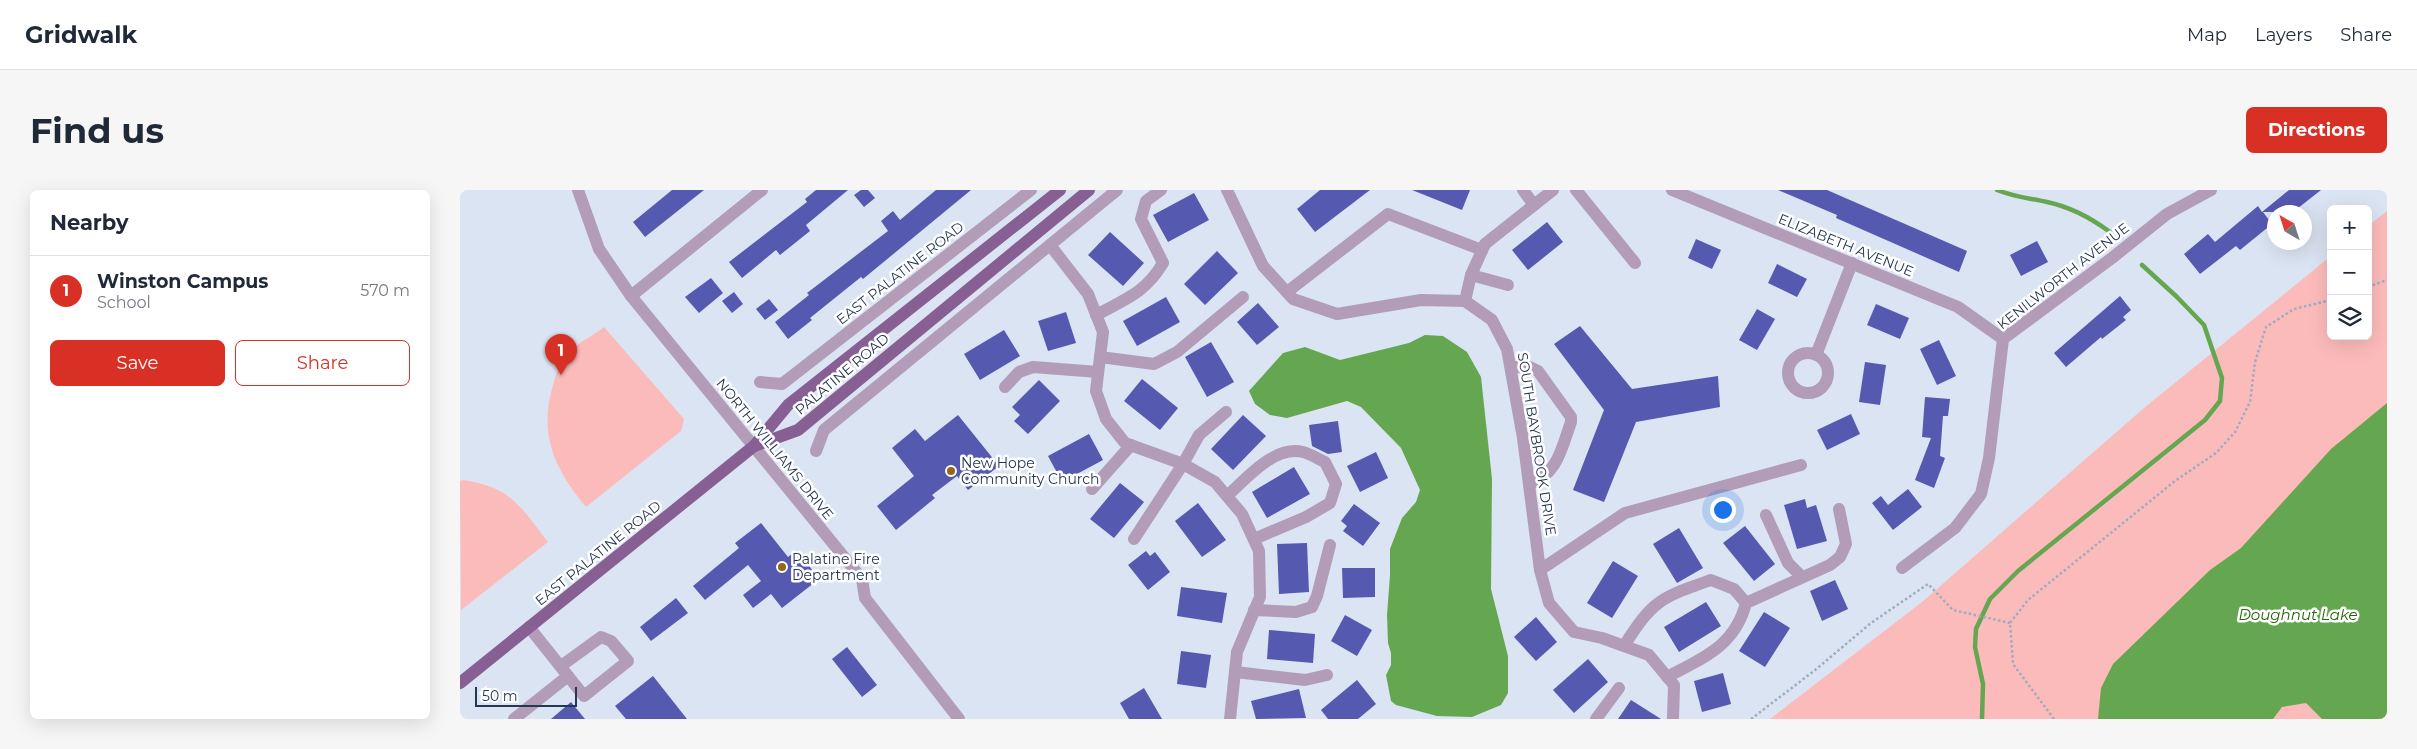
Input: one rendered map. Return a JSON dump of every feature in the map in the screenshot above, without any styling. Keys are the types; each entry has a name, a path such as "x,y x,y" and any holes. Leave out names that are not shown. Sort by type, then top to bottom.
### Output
{"main road":[{"name":"PALATINE ROAD","path":"754,446 788,405 1060,190"},
{"name":"PALATINE ROAD","path":"754,446 798,430 1089,190"},
{"name":"EAST PALATINE ROAD","path":"460,683 754,446"}],"street":[{"name":"NORTH WILLIAMS DRIVE","path":"578,190 599,249 632,296 862,579 865,598 959,719"},
{"path":"632,296 762,190"},
{"name":"EAST PALATINE ROAD","path":"760,382 782,384 1031,190"},
{"path":"816,451 824,430 1117,190"},
{"path":"1096,314 1134,295 1152,280 1163,263 1150,241 1141,219 1146,201 1161,190"},
{"path":"1227,190 1263,266 1293,299 1337,314 1422,300 1465,301 1471,275 1485,244 1553,190"},
{"path":"1523,190 1534,205"},
{"path":"1576,190 1635,263"},
{"name":"ELIZABETH AVENUE","path":"1672,190 1958,307 2003,340"},
{"name":"KENILWORTH AVENUE","path":"1902,568 1955,528 1981,494 1989,458 2003,340 2167,214 2209,190"},
{"path":"1287,292 1388,214 1482,250"},
{"path":"1050,245 1088,294 1103,332 1096,391 1106,419 1125,443 1183,464 1214,482 1242,514 1259,551 1260,597 1237,652 1230,719"},
{"path":"1816,355 1852,263"},
{"path":"1471,275 1508,285"},
{"path":"1100,357 1154,364 1177,352 1242,297"},
{"name":"SOUTH BAYBROOK DRIVE","path":"1465,301 1492,320 1507,349 1529,485 1540,570 1549,603 1574,632 1602,638 1649,655 1674,685 1673,719"},
{"path":"1005,387 1020,372 1033,367 1098,372"},
{"path":"1510,367 1530,367 1538,371 1571,417 1571,422 1554,467 1542,480 1529,485"},
{"path":"1134,539 1183,464 1199,435 1226,412"},
{"path":"1092,489 1131,445"},
{"path":"1227,496 1268,460 1286,452 1302,452 1325,462 1336,484 1330,503 1306,517 1254,539"},
{"path":"1540,570 1625,513 1801,464"},
{"path":"1746,603 1830,565 1843,551 1846,544 1839,509"},
{"path":"1766,515 1788,563 1802,578"},
{"path":"1254,610 1296,612 1312,607 1317,596 1330,544"},
{"path":"1624,646 1644,614 1661,599 1711,580 1734,589 1746,603"},
{"path":"1667,677 1710,654 1727,641 1743,614 1746,603"},
{"path":"514,719 564,671 600,637 611,641 628,661 584,696 564,671 530,627"},
{"path":"1235,672 1305,680 1327,675"},
{"path":"1596,719 1619,688"}],"path":[{"path":"2372,286 2387,280"},
{"path":"2054,719 2013,664 2010,623 2028,600 2175,481 2216,453 2235,432 2250,402 2255,362 2266,327 2294,308 2327,301"},
{"path":"1751,719 1814,671 1871,623 1928,584 1953,610 2010,623"}],"shaded area":[{"path":"2387,211 2387,719 1770,719 1922,602 2144,408 2327,259 2327,340 2372,340 2372,223"},
{"path":"604,327 684,419 681,431 586,507 558,465 552,450 547,420 553,385 562,363 570,351"},
{"path":"460,481 479,483 504,493 530,518 548,542 461,610"}],"water":[{"path":"1425,335 1443,336 1467,352 1481,377 1492,479 1491,589 1508,656 1508,693 1501,705 1472,717 1437,716 1396,705 1391,701 1386,675 1391,665 1387,615 1390,549 1402,518 1416,502 1420,490 1401,448 1361,407 1347,401 1287,418 1270,415 1255,404 1249,391 1283,353 1305,347 1340,360 1409,343"},
{"name":"Doughnut Lake","path":"2387,403 2387,719 2322,719 2306,703 2282,707 2273,719 2098,719 2101,688 2113,664 2210,570 2241,548 2331,449"}],"building":[{"path":"672,190 704,190 645,237 633,222"},
{"path":"816,190 848,190 806,225 810,231 780,255 776,250 742,278 729,262 807,202 805,199"},
{"path":"861,190 868,190 875,198 864,207 854,195"},
{"path":"936,190 971,190 863,279 861,277 810,318 812,320 788,339 775,322 809,295 807,293 888,231 881,221 893,211 900,220"},
{"path":"1320,190 1370,190 1315,232 1297,209"},
{"path":"1412,190 1470,190 1462,210"},
{"path":"1778,190 1827,190 1967,251 1959,272 1836,218 1837,215"},
{"path":"2289,190 2321,190 2302,205 2271,205"},
{"path":"1194,193 1209,220 1168,242 1153,215"},
{"path":"2258,206 2262,212 2267,208 2267,212 2263,212 2267,217 2267,228 2240,250 2236,246 2200,274 2184,254 2208,234 2215,242"},
{"path":"1547,222 1563,242 1528,270 1512,250"},
{"path":"1110,232 1144,263 1123,286 1088,255"},
{"path":"1696,239 1721,250 1712,269 1688,258"},
{"path":"2037,241 2048,262 2021,276 2010,255"},
{"path":"1217,251 1238,273 1205,305 1184,284"},
{"path":"1777,264 1807,279 1797,297 1768,283"},
{"path":"711,278 723,293 699,313 685,297"},
{"path":"734,292 743,304 732,313 722,301"},
{"path":"2120,296 2131,310 2123,317 2126,320 2102,339 2101,337 2066,367 2054,353"},
{"path":"1166,297 1180,322 1137,346 1123,321"},
{"path":"769,299 778,310 765,320 756,309"},
{"path":"1258,303 1279,327 1257,345 1237,322"},
{"path":"1876,304 1909,318 1900,339 1867,325"},
{"path":"1757,309 1775,319 1757,350 1739,340"},
{"path":"1066,312 1076,343 1048,351 1038,321"},
{"path":"1580,326 1632,389 1718,376 1720,407 1636,422 1604,502 1573,490 1604,410 1554,344"},
{"path":"1004,330 1020,356 980,380 964,354"},
{"path":"1939,340 1956,376 1937,385 1920,349"},
{"path":"1211,342 1234,382 1207,397 1185,357"},
{"path":"1865,362 1886,365 1880,405 1859,402"},
{"path":"1142,379 1178,408 1160,430 1124,401"},
{"path":"1039,380 1060,401 1028,434 1014,421 1020,415 1012,407"},
{"path":"1925,397 1950,399 1948,416 1943,416 1940,456 1945,458 1934,488 1915,480 1931,438 1922,437"},
{"path":"1851,414 1860,434 1827,450 1817,430"},
{"name":"New Hope Community Church","path":"958,415 999,466 968,490 957,476 932,495 935,498 896,530 877,506 914,476 892,448 915,429 925,441"},
{"path":"1243,415 1266,436 1233,470 1211,449"},
{"path":"1338,421 1342,452 1328,454 1312,446 1309,425"},
{"path":"1089,434 1103,460 1062,482 1048,456"},
{"path":"1376,452 1388,478 1360,492 1347,466"},
{"path":"1294,467 1310,494 1267,518 1252,492"},
{"path":"1120,483 1144,502 1114,538 1090,519"},
{"path":"1908,489 1922,507 1893,530 1872,503 1881,496 1888,505"},
{"path":"1805,499 1807,508 1816,505 1827,541 1797,549 1784,505"},
{"path":"1198,503 1226,540 1202,557 1175,521"},
{"path":"1354,504 1380,523 1363,546 1343,531 1347,526 1341,521"},
{"name":"Palatine Fire Department","path":"761,523 788,557 797,550 819,579 782,608 771,594 753,608 743,595 761,581 748,565 705,600 693,586 739,548 735,543"},
{"path":"1745,526 1775,564 1754,581 1723,543"},
{"path":"1679,528 1703,568 1677,583 1653,544"},
{"path":"1307,543 1309,592 1279,594 1277,544"},
{"path":"1146,551 1150,556 1155,552 1170,572 1148,590 1128,565"},
{"path":"1613,561 1638,576 1612,618 1587,603"},
{"path":"1342,568 1375,568 1375,597 1343,598"},
{"path":"1835,580 1848,609 1822,621 1810,591"},
{"path":"1181,587 1227,593 1222,623 1177,616"},
{"path":"676,598 688,613 651,641 640,627"},
{"path":"1706,602 1721,626 1679,652 1664,627"},
{"path":"1764,612 1790,628 1765,667 1739,651"},
{"path":"1345,615 1372,630 1357,656 1331,641"},
{"path":"1536,617 1557,642 1536,661 1514,637"},
{"path":"1269,630 1315,634 1313,663 1267,659"},
{"path":"847,647 877,685 862,697 832,659"},
{"path":"1181,651 1211,655 1206,688 1177,684"},
{"path":"1588,659 1608,682 1574,713 1553,690"},
{"path":"1723,673 1731,704 1702,712 1694,681"},
{"path":"653,676 687,719 626,719 615,706"},
{"path":"1357,680 1376,704 1358,719 1328,719 1321,710"},
{"path":"1144,688 1162,719 1129,719 1120,703"},
{"path":"1299,689 1306,718 1256,719 1251,701"},
{"path":"1631,700 1661,719 1618,719"},
{"path":"571,702 585,719 551,719"}],"waterway":[{"path":"1997,190 2064,207 2088,218 2110,232"},
{"path":"1982,719 1983,684 1975,647 1976,629 1990,599 2018,571 2205,420 2220,401 2222,378 2204,325 2142,265"}],"place":[{"name":"Winston Campus","path":"561,375"},
{"name":"New Hope Community Church","path":"951,471"},
{"name":"Palatine Fire Department","path":"782,567"}]}
